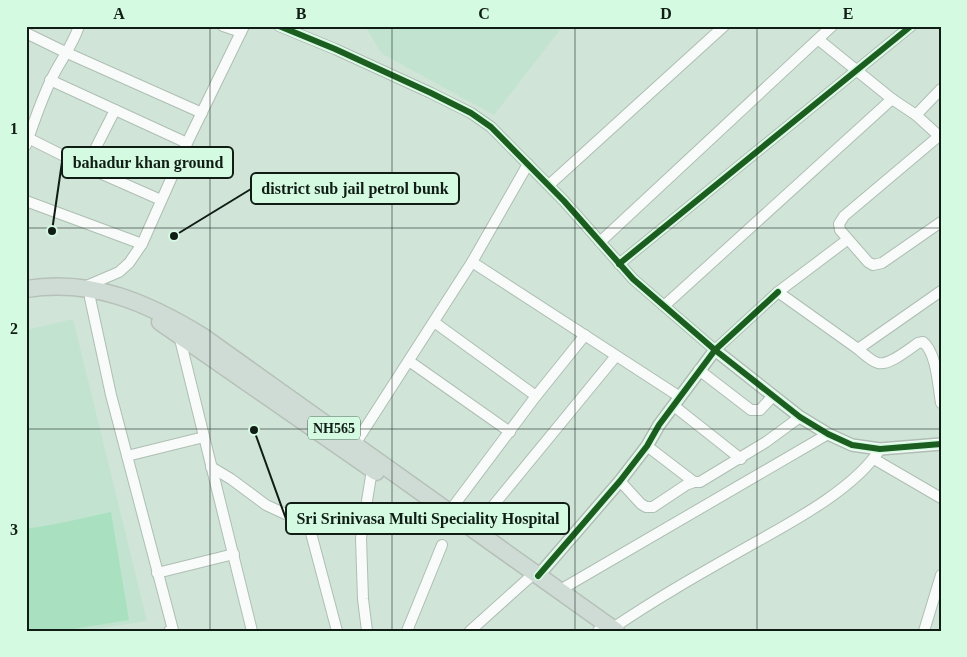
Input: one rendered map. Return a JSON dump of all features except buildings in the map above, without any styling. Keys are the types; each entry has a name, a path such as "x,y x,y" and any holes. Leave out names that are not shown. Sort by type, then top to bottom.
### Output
{"highway":[{"name":"NH565","path":"26,289 67,285 144,314 164,324 372,470 533,577 605,630"},
{"name":"NH565","path":"26,298 42,295 86,293 122,296 180,322 356,444 474,529 533,577 560,590 605,630"}],"street":[{"path":"79,26 75,38 50,80 27,140 161,200"},
{"path":"169,631 174,630 157,573 86,293 119,272 129,263 142,244 187,143 243,29 223,26"},
{"path":"279,26 335,49 471,113 491,127 549,185 619,264 715,350 800,417 828,434 877,454 941,498"},
{"path":"549,185 724,26"},
{"path":"600,242 832,26"},
{"path":"619,264 910,26"},
{"path":"26,33 202,113"},
{"path":"819,40 892,99 916,115 940,137 841,219 840,230 847,240 873,265 882,263 941,222"},
{"path":"50,80 187,143"},
{"path":"916,115 941,89"},
{"path":"664,306 892,99"},
{"path":"86,167 115,110"},
{"path":"356,444 472,262 528,164"},
{"path":"26,201 142,244"},
{"path":"470,631 533,577 620,481 715,350 778,292 847,240"},
{"path":"472,262 616,356 677,402 741,459"},
{"path":"858,350 941,291"},
{"path":"778,292 876,362 882,364 889,362 918,343 923,342 927,345 933,359 941,403"},
{"path":"434,322 536,396"},
{"path":"179,335 252,631"},
{"path":"449,512 536,396 585,336"},
{"path":"474,529 616,356"},
{"path":"409,360 510,432"},
{"path":"699,370 751,410 760,410 774,396"},
{"path":"620,481 641,504 653,507 686,484 704,481 741,459 800,417"},
{"path":"560,590 828,434"},
{"path":"127,456 204,437"},
{"path":"605,630 808,512 845,485 877,454 941,444"},
{"path":"647,446 694,482"},
{"path":"211,467 266,505 306,524 311,533 337,631"},
{"path":"367,631 363,599 360,538 372,470"},
{"path":"407,631 442,545"},
{"path":"157,573 234,554"},
{"path":"924,631 941,575"}],"shaded area":[{"path":"365,26 563,26 494,115 381,53"},
{"path":"73,319 147,621 82,631 26,631 26,330"}],"green space":[{"path":"111,512 129,620 61,631 26,631 26,529"}],"cycle path":[{"path":"279,26 335,49 431,93 471,113 491,127 564,201 633,279 715,350 778,292"},
{"path":"619,264 911,26"},
{"path":"538,576 620,481 715,350 800,417 828,434 852,445 880,449 941,444"}],"place":[{"name":"bahadur khan ground","path":"52,231"},
{"name":"district sub jail petrol bunk","path":"174,236"},
{"name":"Sri Srinivasa Multi Speciality Hospital","path":"254,430"}]}
